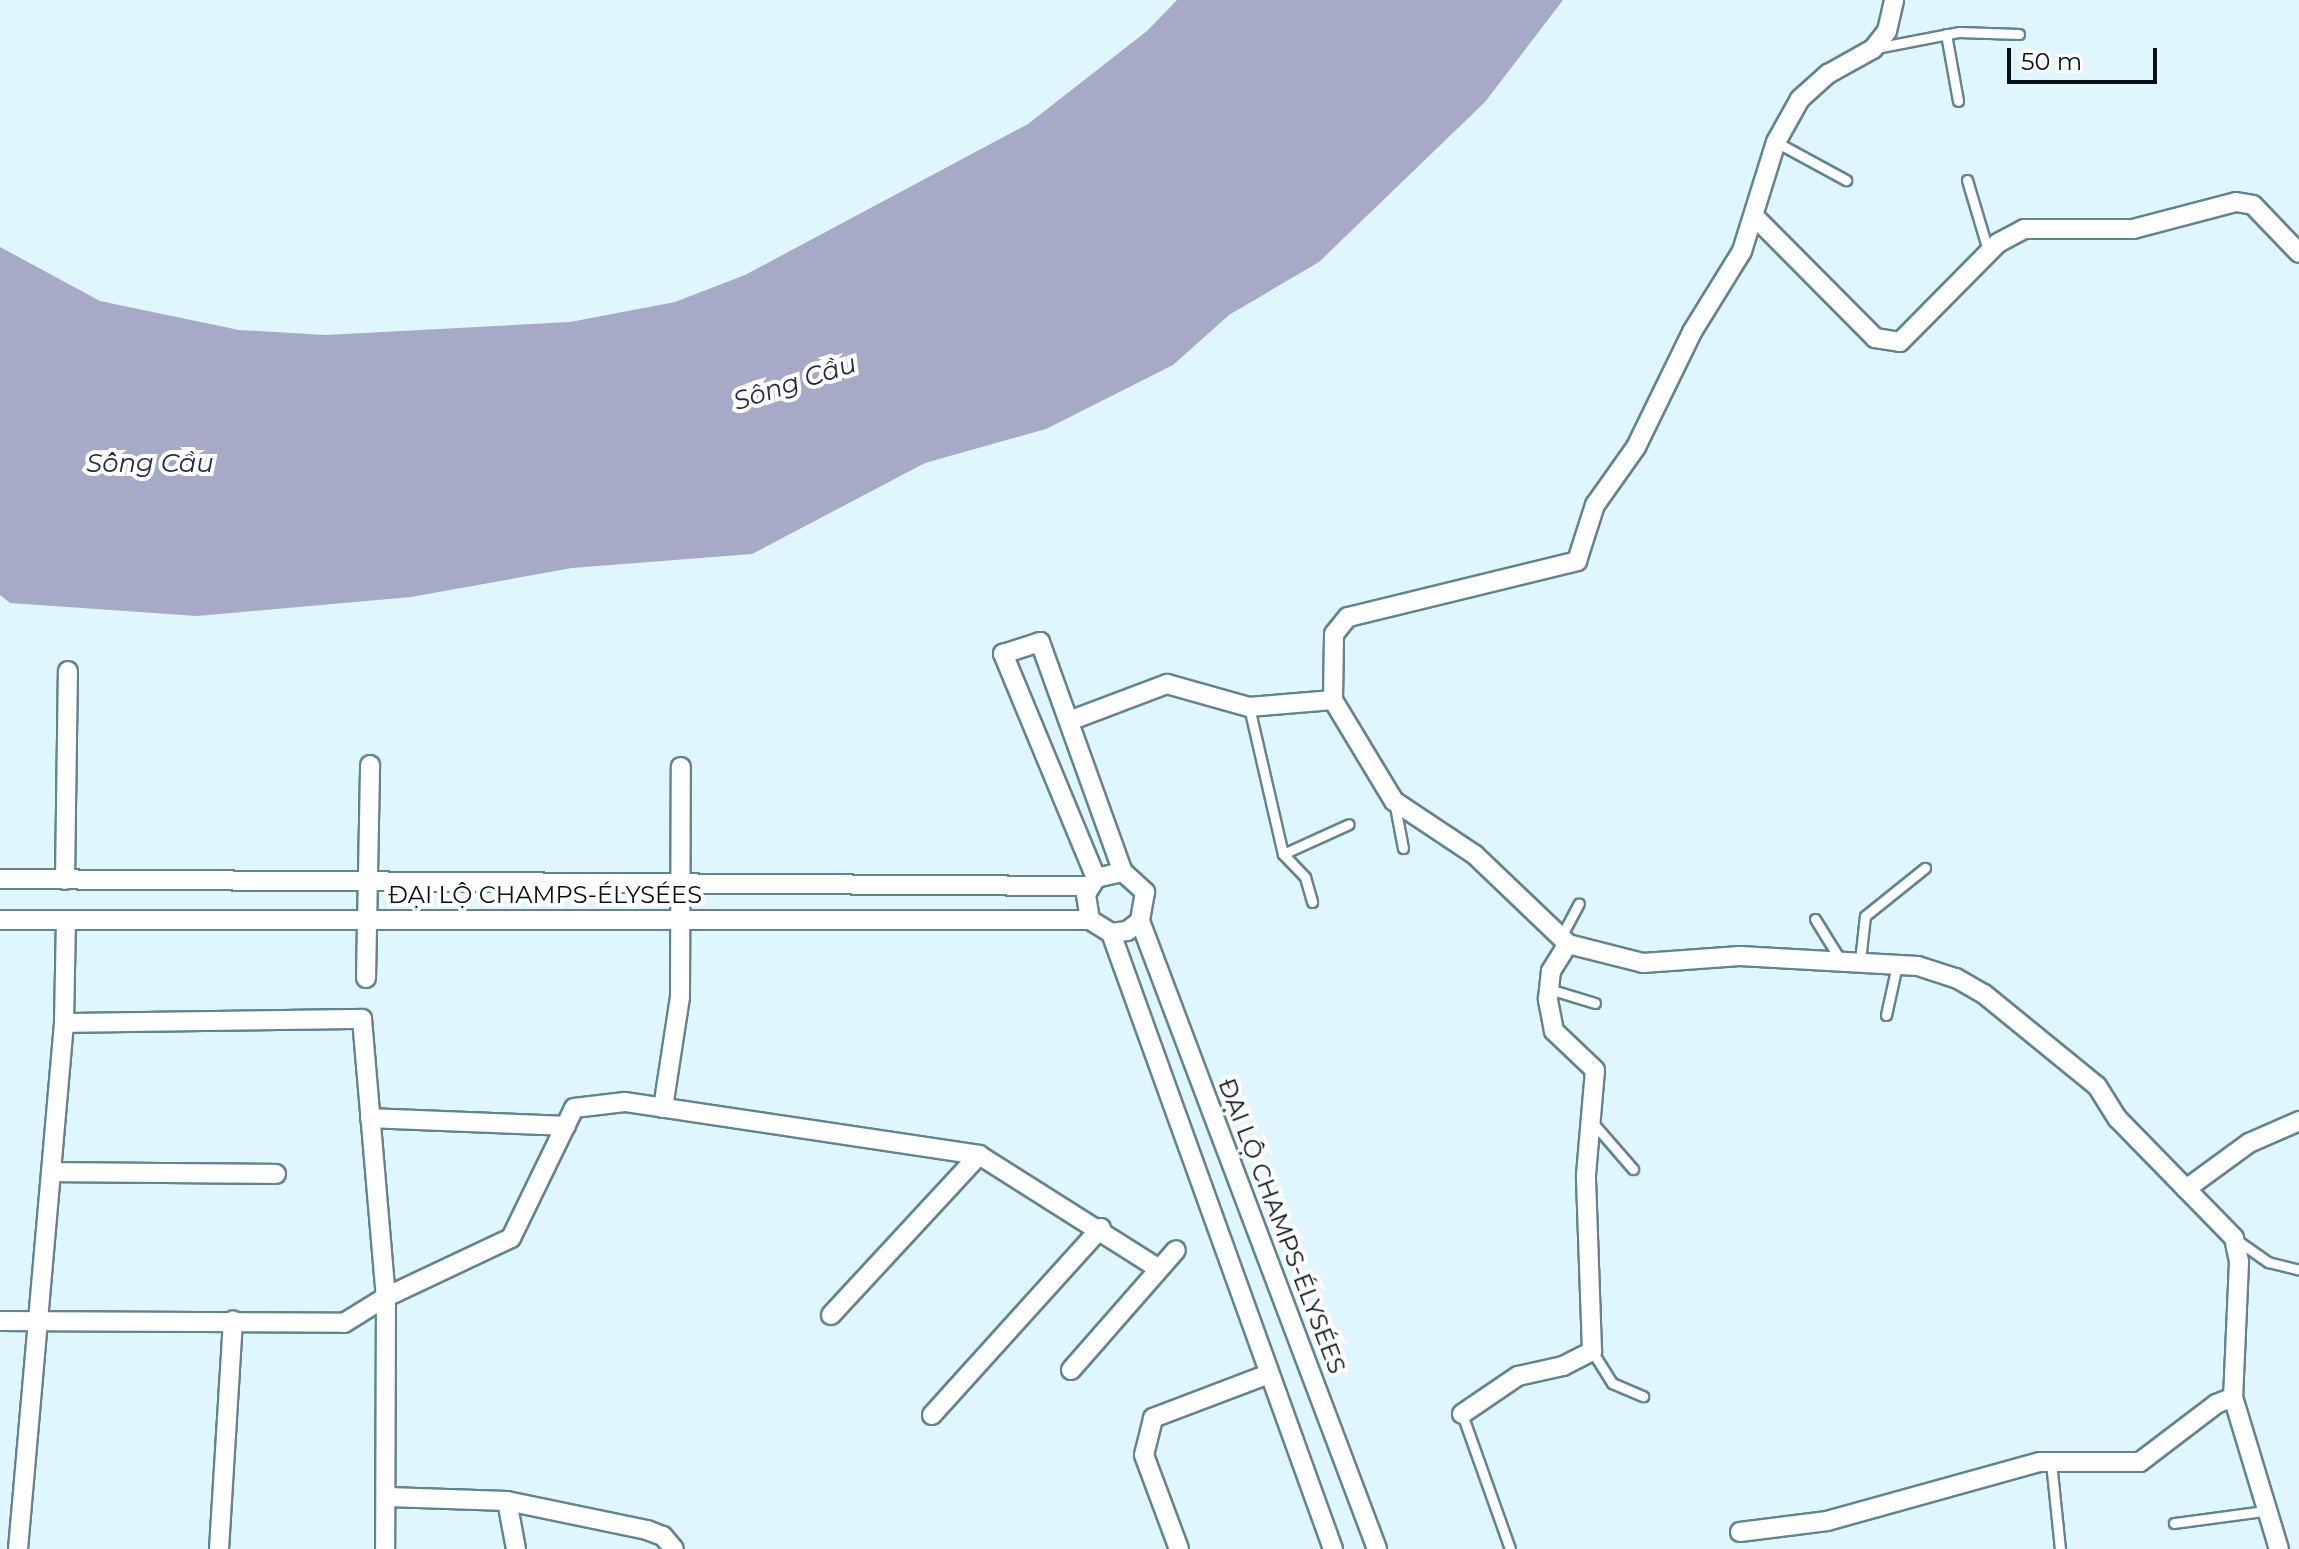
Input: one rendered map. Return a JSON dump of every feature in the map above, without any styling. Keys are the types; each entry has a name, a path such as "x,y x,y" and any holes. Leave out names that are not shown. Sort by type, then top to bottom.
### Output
{"street":[{"path":"1894,0 1887,31 1873,49 1828,74 1800,99 1776,142 1756,218 1742,251 1692,332 1636,447 1595,505 1577,561 1348,617 1334,634 1333,700 1394,801 1475,855 1564,940 1643,963 1740,956 1850,961 1897,965 1956,978 1984,994 2097,1086 2118,1119 2234,1238 2239,1262 2233,1397 2264,1511 2279,1549"},
{"path":"1756,218 1875,338 1900,342 1989,254 2024,229 2133,229 2236,202 2263,213 2299,253"},
{"name":"ĐẠI LỘ CHAMPS-ÉLYSÉES","path":"1093,882 1003,654 1040,642 1123,872 1145,892 1140,921 1377,1549"},
{"path":"65,880 68,671"},
{"path":"1069,721 1167,684 1249,707 1333,700"},
{"path":"366,978 370,765"},
{"path":"663,1108 680,997 681,767"},
{"name":"ĐẠI LỘ CHAMPS-ÉLYSÉES","path":"0,879 1093,882 1123,872"},
{"path":"1093,882 1085,903 1090,920 1111,933 1333,1549"},
{"name":"ĐẠI LỘ CHAMPS-ÉLYSÉES","path":"0,920 1090,920"},
{"path":"18,1549 64,1023 66,920"},
{"path":"1111,933 1127,931 1140,921"},
{"path":"1462,1414 1518,1376 1563,1366 1592,1351 1586,1175 1595,1070 1554,1031 1549,989 1551,971 1564,940"},
{"path":"64,1023 362,1019 386,1297 388,1497 385,1549"},
{"path":"0,1321 344,1323 386,1297 511,1238 574,1108 625,1102 979,1155 1101,1228 1158,1268"},
{"path":"370,1118 566,1126"},
{"path":"2186,1189 2249,1143 2299,1121"},
{"path":"831,1315 979,1155"},
{"path":"51,1172 276,1174"},
{"path":"932,1415 1101,1228"},
{"path":"1071,1370 1176,1250"},
{"path":"219,1549 233,1320"},
{"path":"1179,1549 1144,1455 1153,1418 1269,1374"},
{"path":"1740,1532 1827,1521 2051,1462 2140,1462 2216,1404 2233,1397"},
{"path":"388,1497 507,1501 647,1530 663,1536 674,1549"},
{"path":"507,1501 516,1549"}],"lane":[{"path":"1946,34 1958,101"},
{"path":"1873,49 1946,34 2019,34"},
{"path":"1776,142 1846,180"},
{"path":"1967,180 1989,254"},
{"path":"1249,707 1283,854 1305,877 1312,902"},
{"path":"1394,801 1403,848"},
{"path":"1283,854 1349,824"},
{"path":"1850,961 1865,916 1925,868"},
{"path":"1564,940 1579,903"},
{"path":"1815,919 1850,961"},
{"path":"1886,1015 1897,965"},
{"path":"1549,989 1595,1003"},
{"path":"1592,1122 1633,1169"},
{"path":"2234,1238 2268,1262 2299,1270"},
{"path":"1592,1351 1621,1391 1643,1396"},
{"path":"1462,1414 1510,1549"},
{"path":"2051,1462 2060,1549"},
{"path":"2174,1523 2264,1511"}],"water":[{"name":"Sông Cầu","path":"1177,0 1563,0 1485,102 1319,262 1229,315 1173,365 1046,429 925,463 752,554 572,568 411,597 197,616 10,603 0,595 0,247 100,301 239,330 326,335 570,322 675,302 745,275 1028,124 1147,31"}]}
